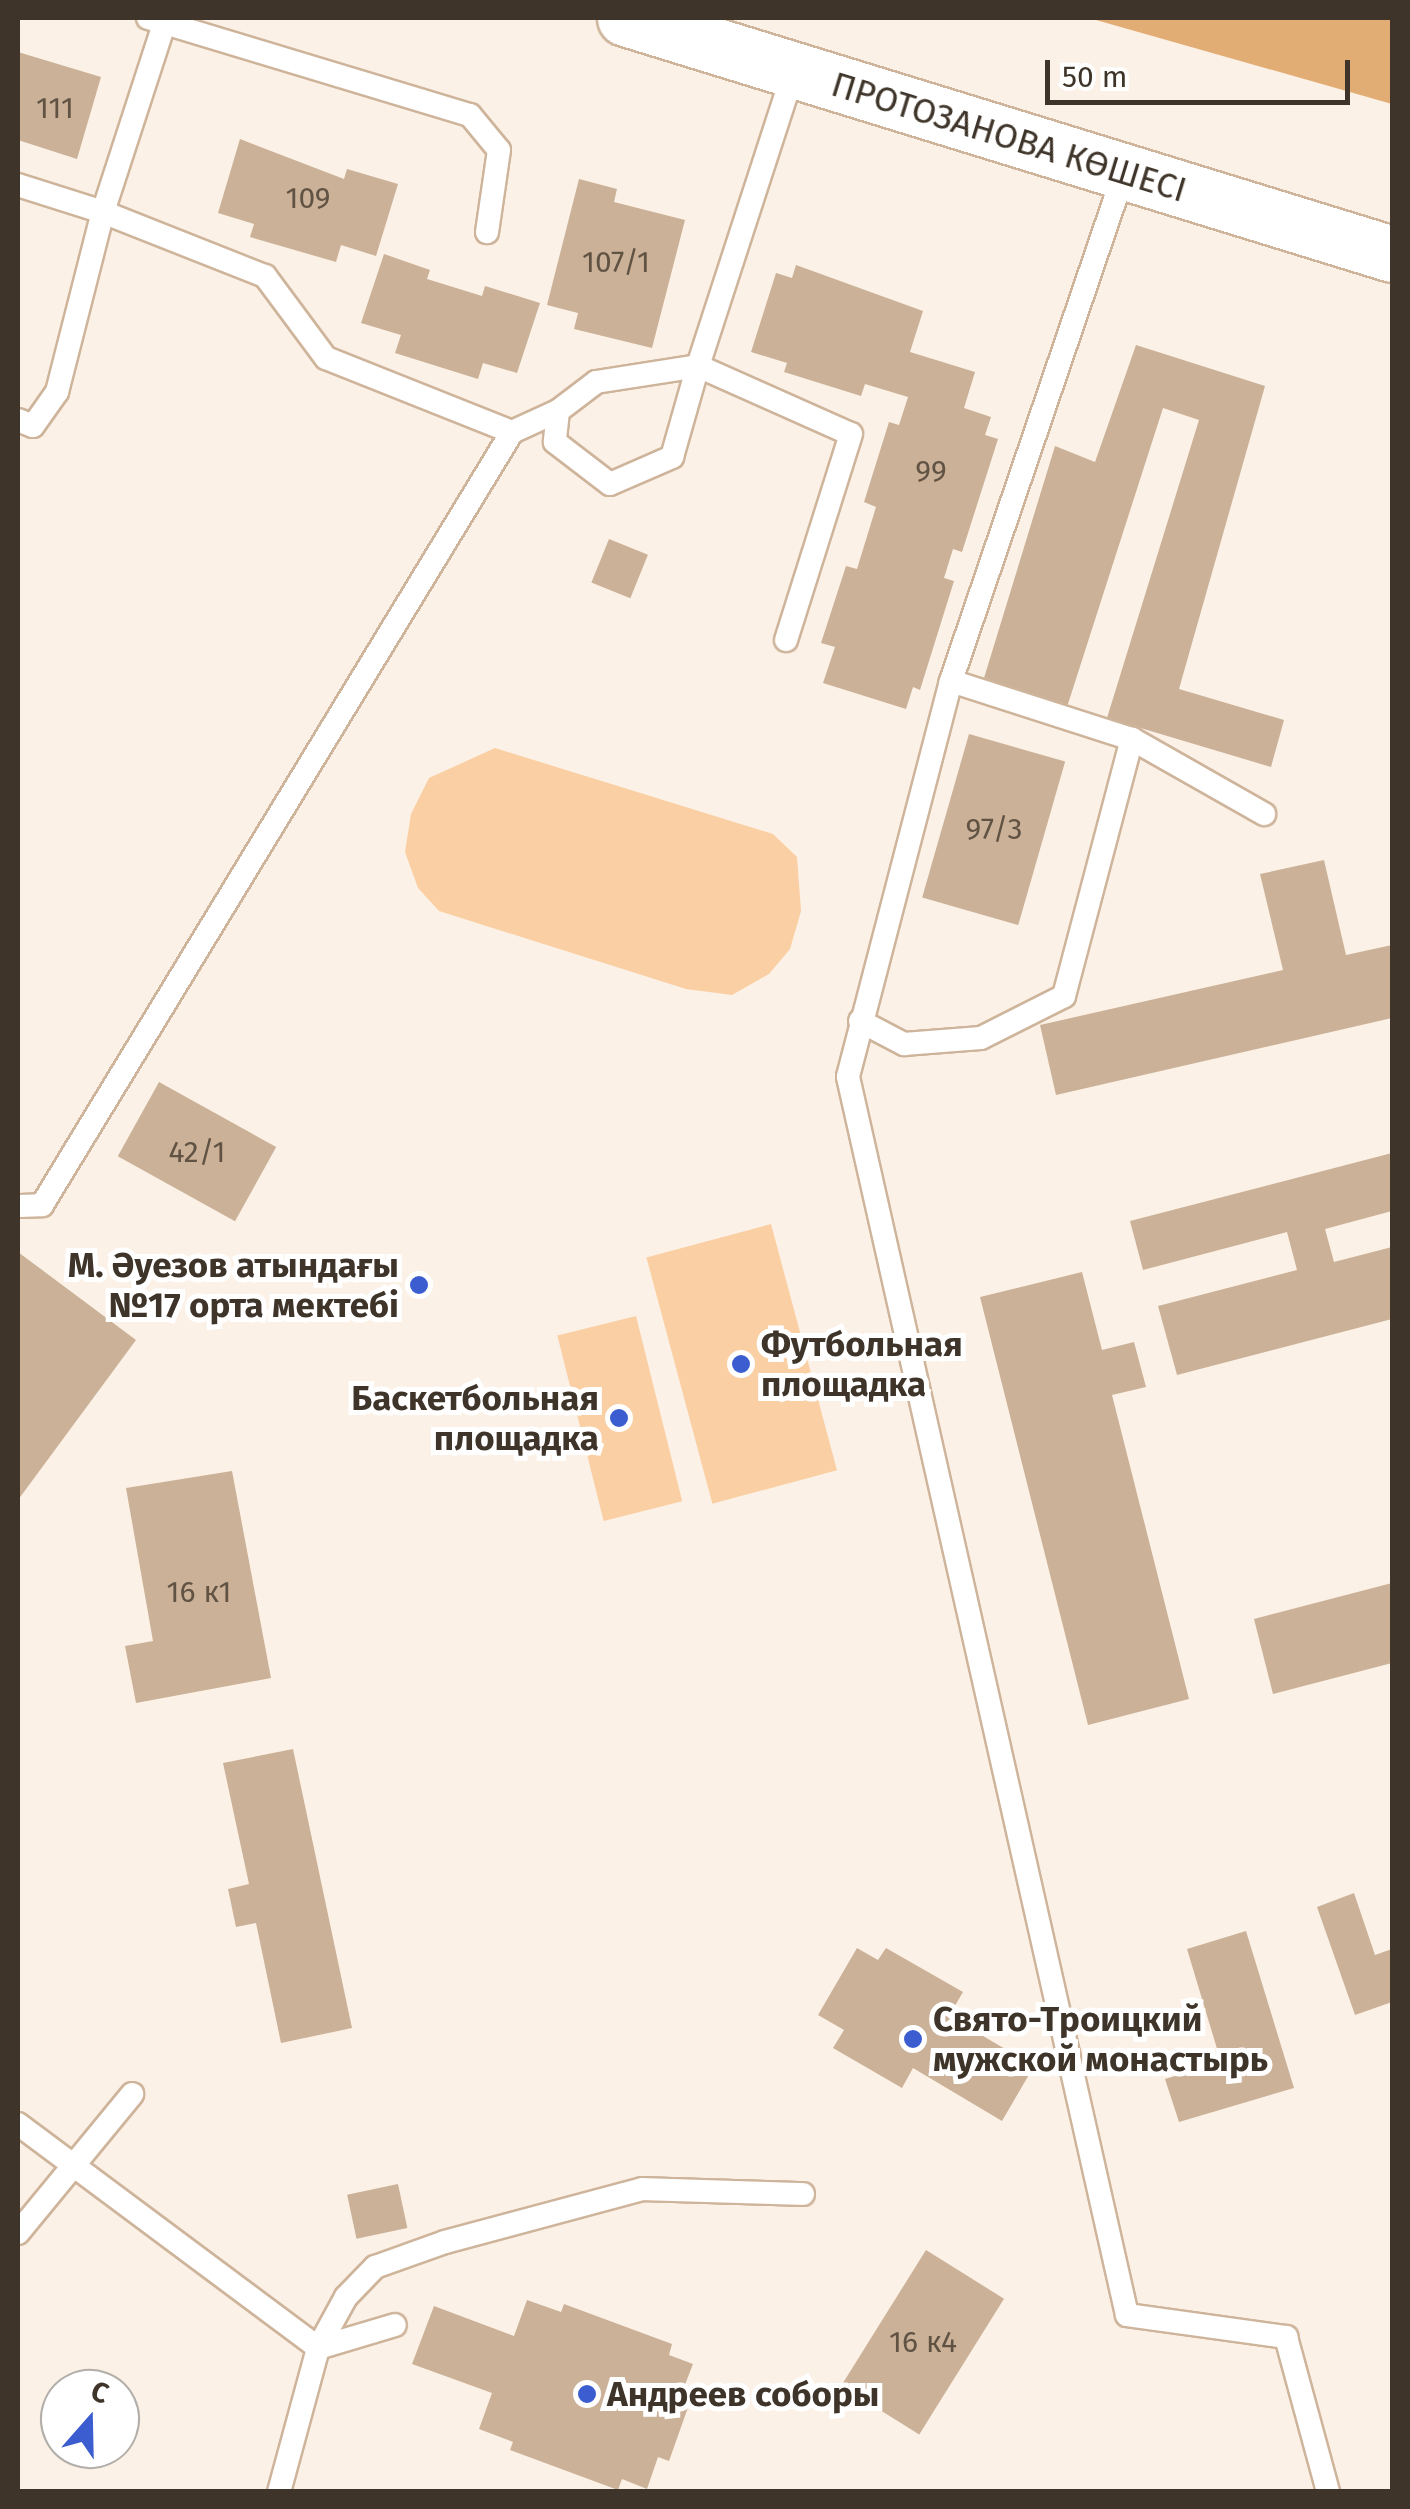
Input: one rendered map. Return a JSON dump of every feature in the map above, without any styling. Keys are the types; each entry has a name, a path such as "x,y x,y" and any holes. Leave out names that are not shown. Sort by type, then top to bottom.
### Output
{"street":[{"name":"ПРОТОЗАНОВА КӨШЕСІ","path":"625,18 1392,254"}],"lane":[{"path":"18,420 32,426 58,392 103,212 160,19 470,115 500,150 487,232"},
{"path":"558,412 556,442 610,484 672,457 794,70"},
{"path":"1124,173 950,681 848,1077 1127,2315 1286,2337 1328,2492"},
{"path":"18,185 103,212 265,276 326,358 512,432"},
{"path":"18,1206 42,1205 512,432 558,412 596,382 698,366 851,434 786,640"},
{"path":"950,681 1132,739 1264,814"},
{"path":"860,1021 904,1044 981,1038 1064,996 1132,739"},
{"path":"18,2233 132,2094"},
{"path":"18,2124 318,2348"},
{"path":"279,2492 318,2348 346,2297 376,2268 418,2250 643,2189 803,2194"},
{"path":"318,2348 395,2325"}],"shaded area":[{"path":"1089,18 1392,18 1392,104"},
{"path":"495,748 773,834 797,857 801,911 790,949 769,974 732,995 686,989 439,911 418,888 405,852 411,814 429,778"},
{"name":"Футбольная площадка","path":"771,1224 837,1470 712,1504 646,1257"},
{"name":"Баскетбольная площадка","path":"636,1316 682,1501 604,1521 557,1336"}],"building":[{"path":"18,52 101,77 77,159 18,140"},
{"path":"240,139 344,179 347,169 398,184 376,256 341,245 336,262 250,237 254,224 218,213"},
{"path":"579,179 617,189 614,202 685,220 652,348 574,329 578,313 547,305"},
{"path":"384,254 430,270 427,279 482,296 485,286 540,303 517,373 483,363 478,379 395,353 401,335 361,323"},
{"path":"796,265 923,311 910,352 975,372 964,408 991,417 985,435 998,439 962,552 953,549 944,578 954,581 920,690 913,687 906,709 823,683 835,647 821,643 846,566 857,569 876,507 864,502 889,422 899,425 908,397 865,384 861,396 784,372 787,363 751,352 776,273 792,278"},
{"path":"1136,345 1265,386 1179,689 1284,720 1271,767 1107,718 1199,420 1163,408 1067,707 984,678 1055,446 1095,462"},
{"path":"609,539 648,555 630,598 591,583"},
{"path":"969,734 1065,762 1018,925 922,897"},
{"path":"1324,860 1346,955 1392,945 1392,1018 1056,1095 1040,1025 1283,970 1260,874"},
{"path":"159,1082 276,1147 235,1221 118,1156"},
{"path":"1392,1153 1392,1211 1325,1229 1334,1262 1392,1247 1392,1319 1177,1375 1158,1306 1297,1270 1287,1232 1143,1270 1130,1221"},
{"path":"18,1252 136,1340 18,1500"},
{"path":"1082,1272 1102,1350 1134,1342 1146,1387 1112,1395 1189,1699 1088,1725 980,1297"},
{"path":"232,1471 271,1678 136,1703 125,1646 153,1641 126,1488"},
{"path":"1392,1583 1392,1663 1273,1694 1254,1619"},
{"path":"293,1749 352,2028 281,2043 256,1923 236,1927 228,1889 249,1884 223,1763"},
{"path":"1354,1893 1375,1955 1392,1949 1392,2002 1355,2015 1317,1907"},
{"path":"1246,1931 1294,2088 1179,2122 1165,2079 1221,2062 1187,1949"},
{"name":"Свято-Троицкий мужской монастырь","path":"857,1948 878,1960 886,1948 963,1992 949,2016 1034,2066 1002,2121 913,2068 902,2088 833,2048 844,2030 818,2015"},
{"path":"398,2184 407,2228 356,2239 347,2195"},
{"path":"926,2250 1004,2299 919,2434 841,2386"},
{"name":"Андреев соборы","path":"527,2300 561,2312 564,2304 672,2344 669,2355 693,2364 681,2395 691,2399 669,2461 658,2457 647,2489 622,2479 618,2490 510,2450 513,2442 479,2429 492,2393 412,2364 434,2306 514,2336"}],"place":[{"name":"М. Әуезов атындағы №17 орта мектебі","path":"419,1285"},
{"name":"Футбольная площадка","path":"741,1364"},
{"name":"Баскетбольная площадка","path":"619,1418"},
{"name":"Свято-Троицкий мужской монастырь","path":"913,2039"},
{"name":"Андреев соборы","path":"587,2394"}]}
